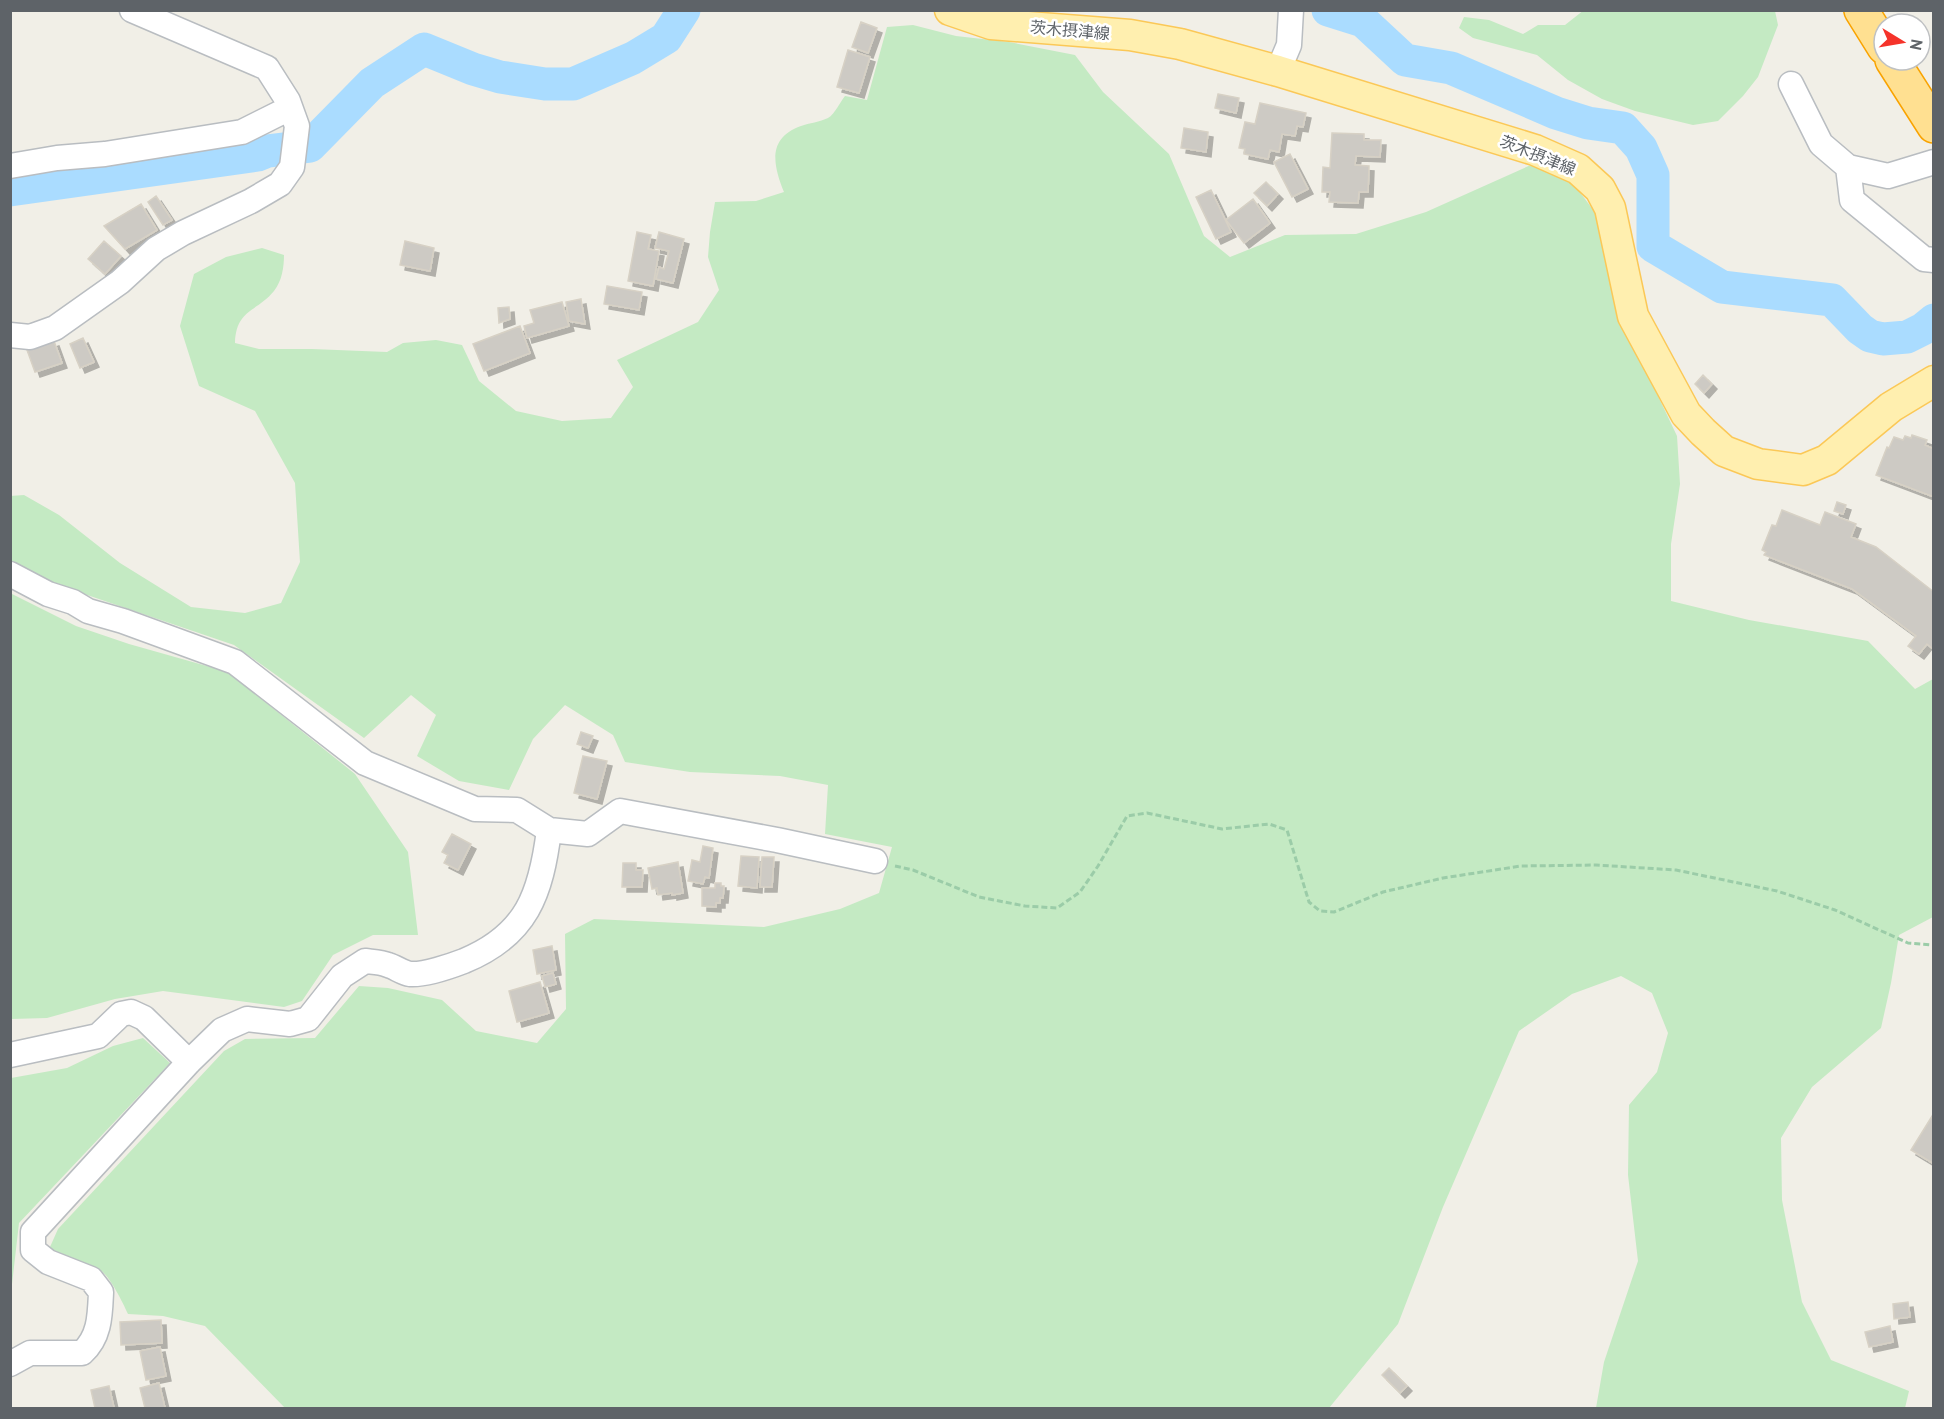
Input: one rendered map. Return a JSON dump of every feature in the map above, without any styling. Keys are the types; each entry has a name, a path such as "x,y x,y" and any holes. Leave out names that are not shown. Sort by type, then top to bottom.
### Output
{"highway":[{"path":"1861,10 1872,27"},
{"path":"1900,72 1926,114"}],"main road":[{"name":"茨木摂津線","path":"950,10 992,24 1130,35 1180,44 1278,71 1534,150 1578,169 1600,189 1610,208 1633,316 1686,414 1724,451 1758,464 1803,470 1827,460 1891,407 1934,381"}],"street":[{"path":"11,336 30,337 56,328 120,282 156,249 280,184 292,167 293,117 267,68 132,10"},
{"path":"1278,71 1289,45 1292,13"},
{"path":"1791,84 1821,144 1848,167 1888,176 1934,162"},
{"path":"10,166 57,158 105,154 242,132 293,117"},
{"path":"1848,167 1852,200 1924,259 1934,260"},
{"path":"10,574 48,594 73,602 88,610 235,662 365,764 475,808 517,810 549,830 588,834 620,811 875,861"},
{"path":"10,1364 30,1353 82,1353 93,1344 100,1316 101,1292 91,1279 48,1262 33,1250 33,1232 189,1062 222,1030 247,1019 290,1024 308,1019 342,976 365,961 387,964 409,974 448,968 486,952 514,930 534,898 544,866 549,830"},
{"path":"10,1055 98,1036 121,1014 131,1012 144,1018 189,1062"}],"path":[{"path":"875,861 913,870 979,897 1025,906 1057,908 1080,892 1098,866 1126,816 1147,813 1222,829 1269,824 1287,831 1309,902 1320,911 1334,912 1383,892 1443,878 1521,866 1596,865 1676,870 1777,891 1834,910 1908,943 1934,945"}],"green space":[{"path":"1584,10 1775,11 1778,25 1758,77 1743,96 1718,121 1693,125 1635,111 1602,99 1568,80 1537,55 1473,38 1459,28 1464,17 1489,20 1523,34 1538,25 1565,25"},
{"path":"913,25 956,36 1009,42 1075,55 1103,92 1169,154 1204,236 1230,257 1285,235 1356,234 1426,212 1533,164 1562,172 1597,215 1622,320 1677,436 1680,484 1671,544 1671,601 1749,620 1868,641 1915,689 1933,679 1933,917 1899,935 1881,1028 1812,1087 1781,1138 1782,1200 1802,1302 1831,1360 1909,1391 1905,1408 1596,1408 1604,1362 1638,1261 1628,1175 1629,1105 1657,1072 1668,1033 1652,993 1621,976 1572,994 1519,1031 1443,1207 1398,1324 1329,1408 285,1408 205,1326 163,1316 128,1314 104,1273 94,1267 67,1259 50,1247 58,1229 224,1051 245,1039 315,1038 359,986 388,988 442,1000 476,1031 537,1043 566,1009 565,934 594,919 764,927 840,909 879,893 892,847 825,834 828,785 780,776 690,772 625,762 613,735 565,705 533,739 509,790 459,781 417,756 436,715 411,695 364,738 234,645 52,583 11,561 10,496 24,495 59,515 120,563 191,607 245,613 281,603 300,562 295,483 255,411 199,386 180,326 194,274 226,257 262,248 284,255 282,274 277,287 243,317 236,332 235,343 259,349 387,352 403,343 436,340 462,345 479,381 516,411 562,421 611,418 633,387 617,360 698,322 719,290 708,257 715,202 756,201 784,192 776,162 778,145 782,138 801,126 822,121 831,116 845,96 867,100 887,27"},
{"path":"10,593 76,626 129,644 228,672 355,774 408,852 418,935 373,935 333,955 302,1001 284,1007 163,991 115,999 47,1018 11,1019"},
{"path":"143,1038 170,1063 19,1223 11,1293 11,1078 67,1068 113,1046"}],"building":[{"path":"861,22 877,28 868,53 852,47"},
{"path":"848,50 870,57 859,93 837,87"},
{"path":"1218,94 1239,98 1236,113 1215,108"},
{"path":"1260,103 1306,113 1303,127 1297,126 1295,136 1282,134 1279,152 1270,150 1268,159 1244,154 1245,149 1239,148 1245,122 1255,124"},
{"path":"1184,128 1208,132 1206,152 1181,148"},
{"path":"1332,133 1364,134 1364,140 1381,140 1380,157 1356,156 1355,165 1369,166 1368,192 1359,192 1358,203 1329,202 1330,192 1322,192 1323,167 1330,168"},
{"path":"1290,154 1308,189 1292,197 1274,162"},
{"path":"1266,182 1278,194 1267,206 1254,193"},
{"path":"1211,190 1231,232 1216,239 1196,197"},
{"path":"156,196 172,220 163,225 148,202"},
{"path":"1253,199 1270,223 1244,243 1226,220"},
{"path":"141,204 157,230 125,249 104,226"},
{"path":"637,232 651,235 648,249 659,251 653,286 628,281"},
{"path":"659,232 684,239 673,283 656,279 659,267 664,269 669,251 655,248"},
{"path":"104,241 121,256 105,274 88,259"},
{"path":"405,241 434,248 430,271 400,265"},
{"path":"607,286 642,292 639,310 604,304"},
{"path":"581,299 585,324 569,321 566,302"},
{"path":"562,302 569,326 527,338 524,326 534,323 530,310"},
{"path":"509,307 510,319 499,323 498,308"},
{"path":"520,326 530,353 484,371 473,344"},
{"path":"83,338 94,362 80,368 70,344"},
{"path":"54,341 62,363 35,372 27,350"},
{"path":"1703,375 1712,384 1704,393 1695,384"},
{"path":"1912,435 1927,440 1925,445 1934,449 1934,497 1876,475 1887,447 1889,448 1894,437 1903,440 1905,436 1911,438"},
{"path":"1837,502 1846,505 1843,514 1834,511"},
{"path":"1782,510 1820,525 1825,512 1856,524 1851,537 1876,547 1934,592 1933,649 1927,644 1919,654 1908,646 1916,636 1852,589 1764,555 1766,552 1762,550 1772,525 1776,526"},
{"path":"581,732 593,736 588,748 577,744"},
{"path":"583,756 607,761 597,799 574,793"},
{"path":"452,834 471,844 458,870 444,863 448,855 442,852"},
{"path":"703,846 713,848 709,878 705,877 703,884 688,881 692,860 700,862"},
{"path":"741,856 759,857 757,888 738,886"},
{"path":"762,857 774,857 772,887 760,887"},
{"path":"678,862 683,893 658,895 657,888 652,889 648,868"},
{"path":"623,863 636,863 636,870 643,870 642,887 622,887"},
{"path":"715,883 721,883 721,886 724,886 723,898 720,898 720,903 716,903 716,907 702,906 702,888 715,888"},
{"path":"552,946 556,970 537,974 533,950"},
{"path":"553,973 556,984 545,987 542,976"},
{"path":"540,982 549,1013 517,1022 509,991"},
{"path":"1934,1113 1934,1164 1911,1150"},
{"path":"1908,1302 1910,1317 1894,1319 1893,1304"},
{"path":"161,1320 162,1343 121,1345 120,1322"},
{"path":"1890,1326 1893,1342 1869,1347 1865,1332"},
{"path":"160,1347 166,1376 146,1380 140,1351"},
{"path":"1389,1368 1407,1386 1400,1393 1382,1375"},
{"path":"159,1383 165,1408 145,1408 140,1388"},
{"path":"109,1386 114,1408 95,1408 91,1390"}],"waterway":[{"path":"10,190 310,146 372,83 424,49 473,69 500,77 545,84 573,84 633,58 666,38 684,10"},
{"path":"1328,10 1363,21 1405,60 1451,68 1556,113 1588,123 1623,128 1641,148 1653,175 1653,246 1722,287 1832,300 1860,329 1870,336 1883,339 1907,337 1934,320"}]}
